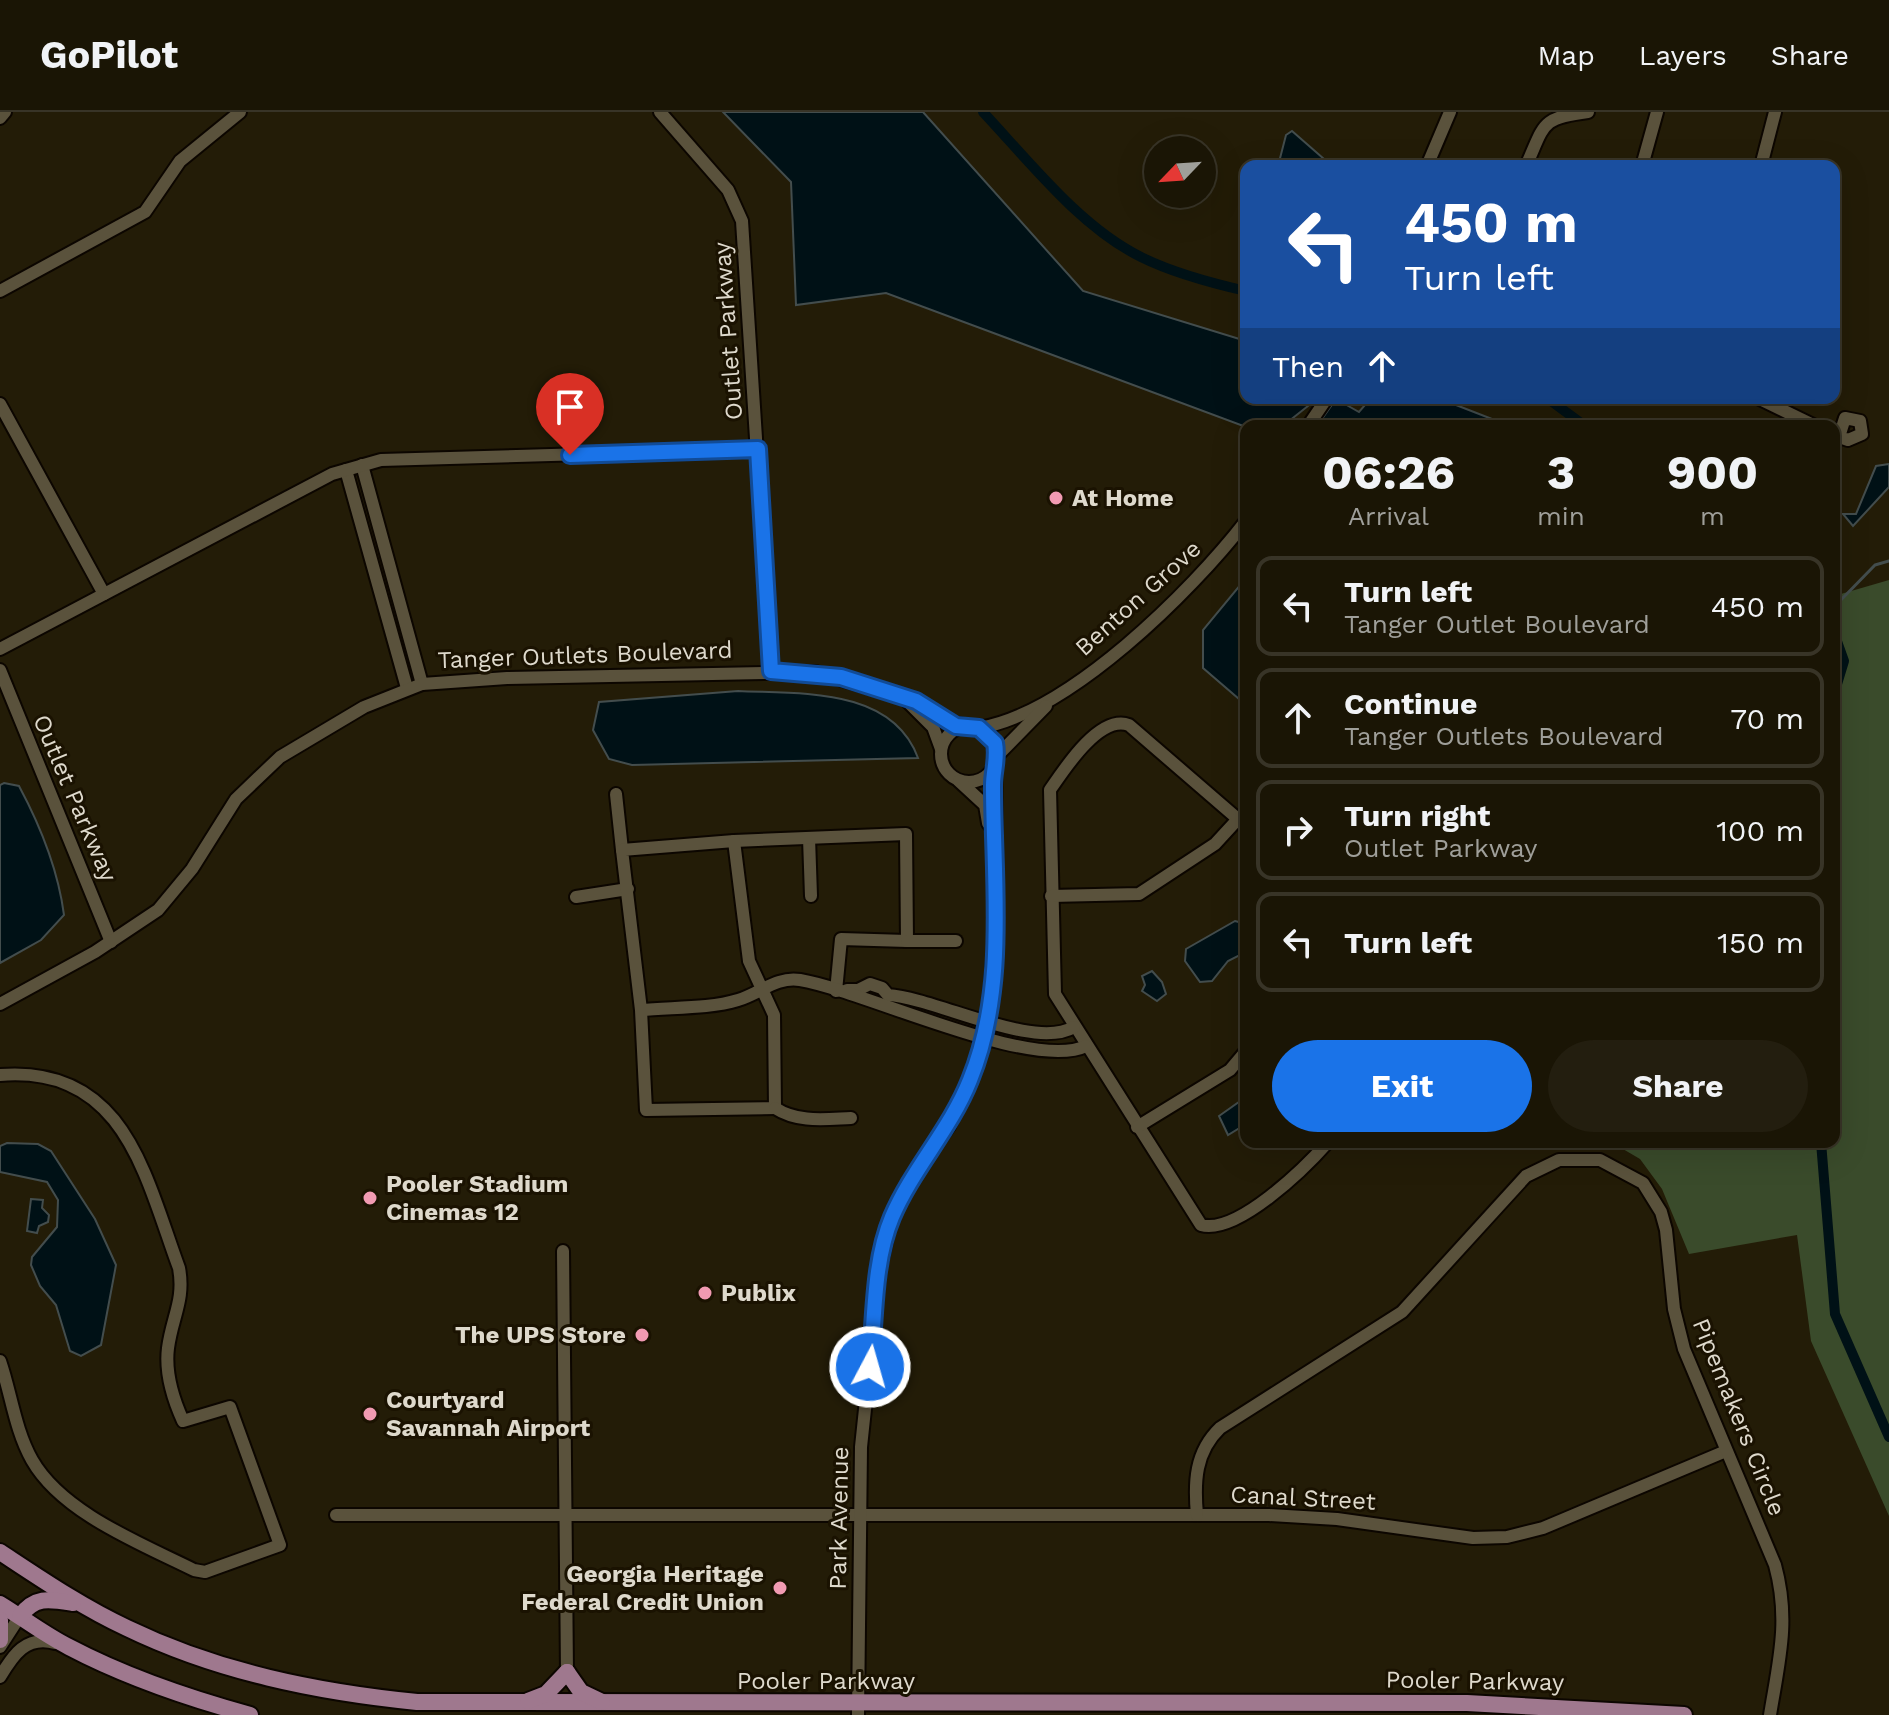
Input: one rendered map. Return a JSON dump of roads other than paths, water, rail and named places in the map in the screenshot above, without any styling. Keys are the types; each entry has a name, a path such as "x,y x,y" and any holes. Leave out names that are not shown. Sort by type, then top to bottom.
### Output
{"main road":[{"name":"Pooler Parkway","path":"0,1552 82,1605 128,1629 204,1660 309,1688 417,1702 567,1710 611,1705 858,1710 1467,1703 1684,1715"},
{"path":"20,1616 29,1604 39,1600 82,1605"},
{"path":"0,1604 67,1647 186,1696 250,1715"},
{"path":"0,1620 0,1640"},
{"path":"515,1705 546,1694 567,1672"},
{"path":"567,1672 581,1692 611,1705"},
{"path":"567,1672 567,1710"},
{"path":"1468,1715 1475,1711 1595,1715 1608,1709"}],"street":[{"path":"0,118 5,112"},
{"path":"0,291 145,212 180,161 240,112"},
{"name":"Outlet Parkway","path":"660,112 728,190 742,221 771,671"},
{"path":"1430,160 1450,112"},
{"path":"1529,160 1544,126 1556,114 1588,112"},
{"path":"1644,160 1657,112"},
{"path":"1763,160 1775,112"},
{"path":"0,404 104,594"},
{"path":"1770,404 1803,420"},
{"path":"0,649 346,470 362,465 381,460 758,449"},
{"path":"362,465 422,684"},
{"path":"346,470 407,688"},
{"name":"Benton Grove","path":"974,727 1001,724 1051,700 1121,648 1217,558 1240,529"},
{"name":"Outlet Parkway","path":"0,670 111,942"},
{"name":"Tanger Outlets Boulevard","path":"0,1004 141,923 170,898 236,799 266,769 315,734 407,688 422,684 507,678 771,671 841,677 916,701 956,726 974,727"},
{"path":"904,698 933,727 942,751 943,765 958,780 980,780 996,761 995,743 974,727 949,734 942,751"},
{"name":"Benton Grove","path":"996,761 1051,700"},
{"path":"1240,820 1129,725 1110,723 1103,726 1050,790 1053,984 1074,1027 1201,1225 1214,1227 1297,1178 1323,1148"},
{"name":"Park Avenue","path":"858,1710 861,1447 884,1241 915,1172 949,1126 970,1079 988,1021 997,909 996,761"},
{"name":"Park Avenue","path":"958,780 985,805 988,823 995,832"},
{"path":"616,794 641,1010 646,1110 775,1108 787,1116 806,1119 851,1118"},
{"path":"1051,896 1139,894 1215,844 1240,824"},
{"path":"622,850 734,841 906,834 907,941"},
{"path":"809,838 811,896"},
{"path":"734,841 743,934 761,990 774,1015 775,1108"},
{"path":"576,897 628,889"},
{"path":"838,991 841,939 956,941"},
{"path":"641,1010 736,1001 784,979 838,991 984,1037 1054,1053 1086,1046"},
{"path":"838,991 858,990 870,984 882,988 888,995 925,1001 953,1013 1047,1035 1074,1027"},
{"path":"1137,1127 1230,1070 1240,1058"},
{"path":"0,1075 17,1074 60,1082 93,1099 123,1127 179,1268 183,1290 168,1348 168,1373 179,1413 183,1421 192,1421 230,1407 280,1545 205,1572 194,1570 73,1505 50,1485 33,1460 19,1429 0,1361"},
{"name":"Pipemakers Circle","path":"1197,1515 1197,1468 1211,1437 1402,1312 1516,1186 1537,1169 1559,1160 1585,1158 1614,1165 1643,1183 1654,1197 1666,1230 1677,1327 1775,1565 1783,1595 1785,1625 1770,1715"},
{"path":"563,1251 563,1515 567,1672"},
{"name":"Canal Street","path":"336,1515 1197,1515 1337,1519 1473,1538 1507,1537 1543,1528 1726,1451"},
{"path":"0,1647 20,1616"},
{"path":"0,1677 21,1647 33,1641 43,1640 67,1647"}],"waterway":[{"path":"983,112 1056,192 1097,229 1141,257 1166,268 1240,290"},
{"path":"1555,404 1577,420"},
{"path":"1840,601 1875,565 1889,561"},
{"path":"1840,650 1844,661 1840,674"},
{"path":"1821,1148 1835,1314 1889,1437"}],"place":[{"name":"At Home","path":"1056,498"},
{"name":"Pooler Stadium Cinemas 12","path":"370,1198"},
{"name":"Publix","path":"705,1293"},
{"name":"The UPS Store","path":"642,1335"},
{"name":"Courtyard Savannah Airport","path":"370,1414"},
{"name":"Georgia Heritage Federal Credit Union","path":"780,1588"}]}
